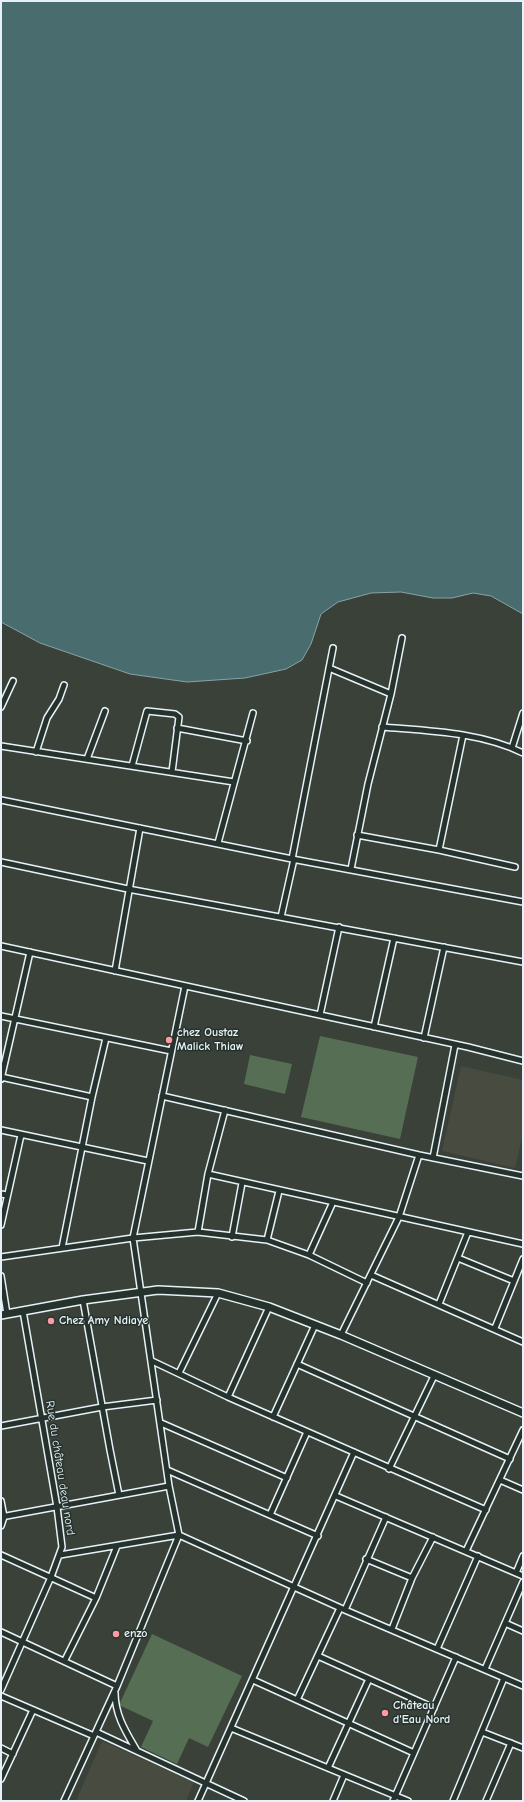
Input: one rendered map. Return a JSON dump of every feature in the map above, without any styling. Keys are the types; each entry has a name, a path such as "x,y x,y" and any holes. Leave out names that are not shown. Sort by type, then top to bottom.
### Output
{"main road":[{"path":"4,1315 84,1300 158,1290 218,1293 269,1307 342,1335 434,1376 523,1413"}],"street":[{"path":"351,869 357,835 391,694 402,638"},
{"path":"281,917 334,648"},
{"path":"329,668 391,694"},
{"path":"1,707 13,681"},
{"path":"36,752 47,718 59,699 64,685"},
{"path":"87,759 105,711"},
{"path":"132,766 147,712 178,715 172,772"},
{"path":"512,748 523,713"},
{"path":"218,843 234,782 247,741 253,714"},
{"path":"382,727 464,735 512,748 523,753"},
{"path":"177,728 247,741"},
{"path":"439,850 464,735"},
{"path":"1,746 234,782"},
{"path":"1,800 293,859 523,902"},
{"path":"115,971 128,889 140,828"},
{"path":"357,835 439,850 516,867"},
{"path":"1,862 128,889 523,962"},
{"path":"320,1015 339,927"},
{"path":"374,1027 394,938"},
{"path":"1,946 320,1015 523,1061"},
{"path":"424,1038 444,947"},
{"path":"30,952 1,1078 92,1097"},
{"path":"64,1801 116,1688 179,1535 169,1486 133,1238 185,986"},
{"path":"1,1016 171,1051"},
{"path":"62,1248 92,1097 106,1038"},
{"path":"433,1158 455,1046"},
{"path":"162,1096 419,1155 523,1176"},
{"path":"198,1232 208,1174 225,1110"},
{"path":"1,1130 148,1161"},
{"path":"1,1225 21,1135"},
{"path":"342,1335 399,1216 419,1155"},
{"path":"208,1174 242,1183 523,1244"},
{"path":"232,1237 242,1183"},
{"path":"267,1240 279,1191"},
{"path":"1,1194 7,1195"},
{"path":"309,1255 333,1202"},
{"path":"1,1257 133,1238 198,1232 267,1240 309,1255 367,1283"},
{"path":"439,1304 468,1232"},
{"path":"458,1258 514,1282"},
{"path":"494,1328 523,1259"},
{"path":"371,1274 523,1342"},
{"path":"1,1276 4,1315"},
{"path":"179,1373 218,1293"},
{"path":"84,1300 102,1407 120,1495"},
{"path":"228,1397 269,1307"},
{"name":"Rue du château deau nord","path":"1,1690 60,1556 61,1537 57,1506 23,1311"},
{"path":"273,1417 315,1325"},
{"path":"152,1361 228,1397 354,1452 389,1469 486,1510"},
{"path":"297,1364 510,1458"},
{"path":"389,1469 434,1376"},
{"path":"1,1426 102,1407 157,1400"},
{"path":"161,1423 287,1478"},
{"path":"466,1551 523,1430"},
{"path":"270,1515 307,1432"},
{"path":"198,1801 336,1496 354,1452"},
{"path":"167,1470 318,1536"},
{"path":"500,1480 523,1490"},
{"path":"2,1517 169,1486"},
{"path":"336,1496 523,1576"},
{"path":"1,1501 1,1526"},
{"path":"297,1700 343,1609 386,1517"},
{"path":"60,1556 179,1535 343,1609 523,1686"},
{"path":"392,1629 412,1578 433,1537"},
{"path":"66,1660 96,1598 117,1546"},
{"path":"1,1555 96,1598"},
{"path":"437,1649 478,1556"},
{"path":"516,1573 523,1556"},
{"path":"366,1559 412,1578"},
{"path":"485,1669 523,1582"},
{"path":"505,1623 523,1630"},
{"path":"1,1632 66,1660 116,1688"},
{"path":"318,1656 434,1708"},
{"path":"394,1798 456,1657"},
{"path":"453,1801 504,1678"},
{"path":"328,1768 369,1679"},
{"path":"253,1680 414,1753"},
{"path":"116,1688 117,1712 138,1752"},
{"path":"1,1696 138,1752 244,1801"},
{"path":"1,1778 33,1710"},
{"path":"231,1728 328,1768 394,1798 408,1801"},
{"path":"482,1732 523,1748"},
{"path":"486,1801 511,1743"},
{"path":"1,1748 13,1754"},
{"path":"333,1801 344,1775"}],"shaded area":[{"path":"461,1066 523,1080 523,1133 515,1168 442,1151"},
{"path":"102,1741 194,1782 186,1801 76,1801"}],"green space":[{"path":"320,1036 418,1057 400,1139 301,1117"},
{"path":"250,1055 292,1064 285,1094 244,1084"},
{"path":"152,1634 242,1676 208,1747 189,1738 177,1764 141,1747 153,1721 119,1705"}],"water":[{"path":"1,1 523,1 523,614 491,596 473,593 452,598 433,598 401,592 371,593 338,602 321,614 311,644 302,660 286,669 245,678 187,682 130,674 40,643 1,622"}],"place":[{"name":"chez Oustaz Malick Thiaw","path":"169,1040"},
{"name":"Chez Amy Ndiaye","path":"51,1321"},
{"name":"enzo","path":"116,1634"},
{"name":"Château d'Eau Nord","path":"385,1713"}]}
